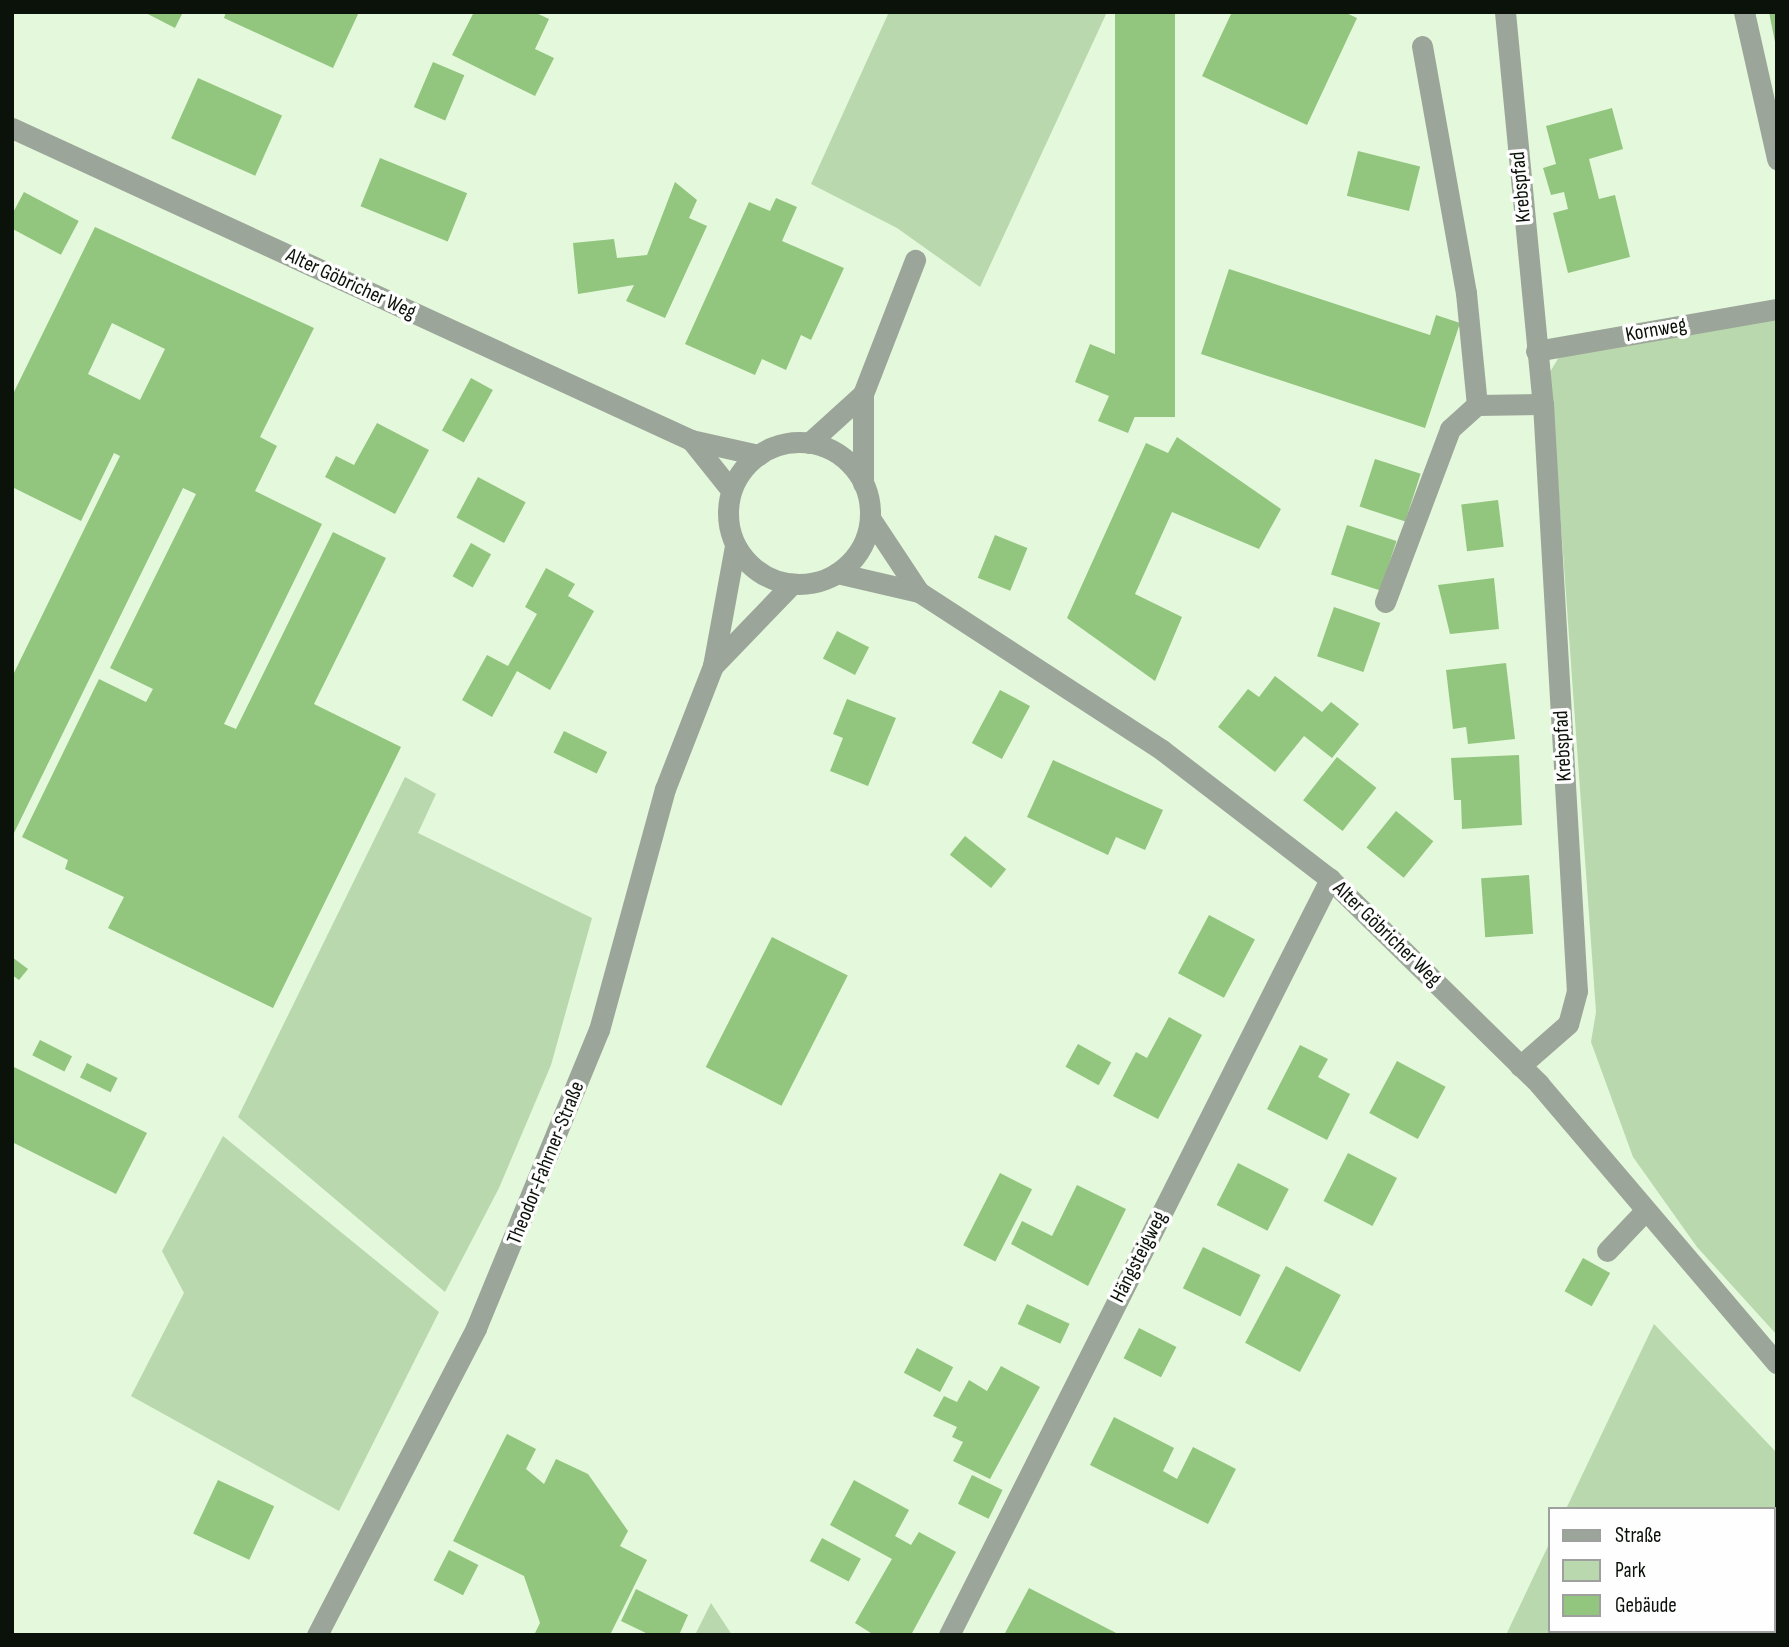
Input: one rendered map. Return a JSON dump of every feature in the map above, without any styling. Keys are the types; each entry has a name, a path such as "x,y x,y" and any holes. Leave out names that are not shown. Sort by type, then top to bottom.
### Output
{"street":[{"name":"Krebspfad","path":"1505,12 1543,404 1577,990 1567,1024 1520,1066"},
{"path":"1744,12 1777,159"},
{"path":"1422,46 1466,293 1477,405"},
{"name":"Alter Göbricher Weg","path":"12,128 691,440 758,454"},
{"path":"863,483 846,460 809,443 778,445 758,454 732,490 728,521 735,546 761,574 792,584 837,573 853,558 870,518 863,483 863,394 915,260"},
{"name":"Kornweg","path":"1536,351 1777,309"},
{"path":"809,443 863,394"},
{"path":"1385,602 1450,429 1477,405 1543,404"},
{"name":"Alter Göbricher Weg","path":"691,440 732,490"},
{"name":"Alter Göbricher Weg","path":"870,518 919,592"},
{"name":"Theodor-Fahrner-Straße","path":"317,1635 476,1328 542,1177 599,1030 665,789 713,666 735,546"},
{"name":"Alter Göbricher Weg","path":"837,573 919,592 1163,750 1330,879 1520,1066 1643,1213 1777,1364"},
{"name":"Theodor-Fahrner-Straße","path":"713,666 792,584"},
{"name":"Hängsteigweg","path":"949,1635 1330,879"},
{"path":"1607,1251 1643,1213"}],"green space":[{"path":"889,12 1107,12 980,287 897,228 811,184"},
{"path":"1777,315 1777,1335 1697,1247 1633,1157 1591,1042 1596,1012 1550,372 1559,357"},
{"path":"405,777 436,794 418,833 592,918 551,1065 499,1188 445,1292 238,1117"},
{"path":"223,1136 439,1312 339,1511 131,1396 184,1293 162,1251"},
{"path":"1654,1324 1777,1453 1777,1635 1506,1635 1548,1546 1548,1633 1775,1633 1775,1507 1567,1507"},
{"path":"711,1603 732,1635 695,1635"}],"building":[{"path":"144,12 183,12 175,28"},
{"path":"226,12 359,12 333,68 224,18"},
{"path":"474,12 534,12 549,19 535,49 554,58 535,96 452,55"},
{"path":"1115,12 1175,12 1175,417 1115,417"},
{"path":"1232,12 1344,12 1357,18 1307,125 1202,76"},
{"path":"1769,12 1777,12 1777,47 1776,47"},
{"path":"433,62 464,75 445,120 414,107"},
{"path":"198,78 282,115 255,176 171,138"},
{"path":"1612,108 1623,149 1589,159 1599,199 1615,195 1630,257 1568,273 1553,213 1568,209 1564,192 1551,195 1543,168 1556,164 1546,126"},
{"path":"1358,151 1420,166 1409,211 1347,196"},
{"path":"380,158 467,193 448,241 361,206"},
{"path":"675,182 697,200 689,218 707,226 665,318 626,301 634,285 578,294 573,243 614,239 617,258 647,255"},
{"path":"24,192 79,221 61,255 12,229 12,215"},
{"path":"776,198 797,207 782,241 844,268 811,340 801,335 786,370 762,359 755,375 685,344 749,202 770,211"},
{"path":"95,227 314,328 260,437 277,446 255,491 322,524 224,724 236,729 333,532 386,558 314,704 401,747 273,1008 108,928 124,897 65,869 68,860 22,837 99,679 146,702 153,689 110,668 196,494 183,488 12,837 12,677 120,456 114,453 81,521 12,487 12,396","holes":["112,323 165,349 140,400 88,374"]},
{"path":"1229,269 1430,335 1436,315 1460,323 1425,428 1201,354"},
{"path":"1090,344 1154,370 1128,433 1098,421 1109,396 1075,382"},
{"path":"471,378 493,390 464,443 442,430"},
{"path":"377,423 429,450 395,514 325,477 336,456 354,465"},
{"path":"1177,437 1281,509 1259,549 1172,512 1135,594 1182,617 1155,681 1067,618 1146,443 1168,453"},
{"path":"1375,459 1421,474 1405,521 1360,507"},
{"path":"478,477 526,502 504,543 456,518"},
{"path":"1498,500 1504,547 1467,551 1461,505"},
{"path":"1347,525 1396,541 1380,591 1331,574"},
{"path":"995,535 1027,548 1010,591 978,578"},
{"path":"471,543 491,554 473,587 453,576"},
{"path":"546,568 575,584 568,596 594,611 550,690 517,671 492,717 462,700 487,655 508,666 537,614 525,607"},
{"path":"1494,578 1499,629 1450,634 1438,585"},
{"path":"1334,607 1380,623 1363,672 1317,656"},
{"path":"837,631 869,647 855,675 823,659"},
{"path":"1506,663 1515,739 1468,744 1466,727 1453,729 1446,670"},
{"path":"1275,676 1322,712 1331,702 1359,724 1332,758 1304,736 1275,772 1218,727 1248,689 1259,697"},
{"path":"1000,690 1030,706 1002,759 972,743"},
{"path":"847,699 896,718 868,786 830,771 843,738 833,734"},
{"path":"564,731 607,752 597,774 553,753"},
{"path":"1519,755 1522,825 1462,829 1461,800 1454,800 1451,758"},
{"path":"1337,757 1376,788 1343,831 1303,800"},
{"path":"1053,760 1163,810 1145,850 1116,837 1108,855 1027,817"},
{"path":"1396,811 1433,841 1404,878 1366,848"},
{"path":"965,836 1006,869 991,888 950,855"},
{"path":"1529,875 1533,934 1485,937 1481,878"},
{"path":"1209,915 1255,939 1224,998 1178,973"},
{"path":"772,937 848,976 781,1106 706,1067"},
{"path":"12,957 28,969 19,980 12,975"},
{"path":"1169,1017 1202,1035 1158,1119 1113,1096 1136,1052 1147,1058"},
{"path":"40,1040 72,1056 64,1071 32,1055"},
{"path":"1078,1044 1111,1062 1099,1085 1065,1067"},
{"path":"1300,1045 1328,1059 1318,1077 1350,1094 1327,1140 1267,1109"},
{"path":"1397,1061 1446,1087 1418,1139 1369,1113"},
{"path":"87,1063 118,1078 111,1092 80,1077"},
{"path":"12,1066 147,1133 116,1194 12,1142"},
{"path":"1348,1153 1397,1178 1372,1226 1323,1201"},
{"path":"1238,1163 1289,1189 1267,1231 1217,1205"},
{"path":"1000,1173 1032,1189 995,1262 963,1245"},
{"path":"1077,1185 1126,1209 1088,1286 1011,1244 1022,1221 1052,1236"},
{"path":"1203,1247 1261,1275 1240,1316 1183,1288"},
{"path":"1583,1258 1610,1273 1592,1306 1565,1291"},
{"path":"1286,1266 1341,1295 1300,1372 1245,1343"},
{"path":"1027,1304 1070,1324 1060,1344 1018,1324"},
{"path":"1139,1328 1176,1347 1161,1377 1124,1358"},
{"path":"917,1348 953,1367 940,1392 904,1373"},
{"path":"1001,1366 1040,1387 990,1479 953,1461 963,1442 952,1437 957,1427 933,1416 944,1396 957,1402 969,1380 987,1391"},
{"path":"1114,1417 1174,1448 1163,1471 1177,1479 1193,1447 1236,1469 1208,1524 1090,1465"},
{"path":"507,1434 536,1449 526,1469 544,1484 556,1459 588,1474 628,1531 620,1546 647,1560 610,1635 534,1635 540,1623 524,1576 453,1541"},
{"path":"972,1475 1003,1490 989,1519 958,1504"},
{"path":"218,1480 274,1506 249,1560 193,1533"},
{"path":"854,1480 909,1510 895,1536 911,1545 919,1532 956,1552 911,1635 874,1635 855,1623 892,1559 830,1525"},
{"path":"822,1538 861,1559 849,1582 810,1561"},
{"path":"449,1550 478,1565 463,1595 434,1580"},
{"path":"1029,1588 1120,1635 1004,1635"},
{"path":"636,1589 688,1615 679,1635 650,1635 621,1621"}]}
